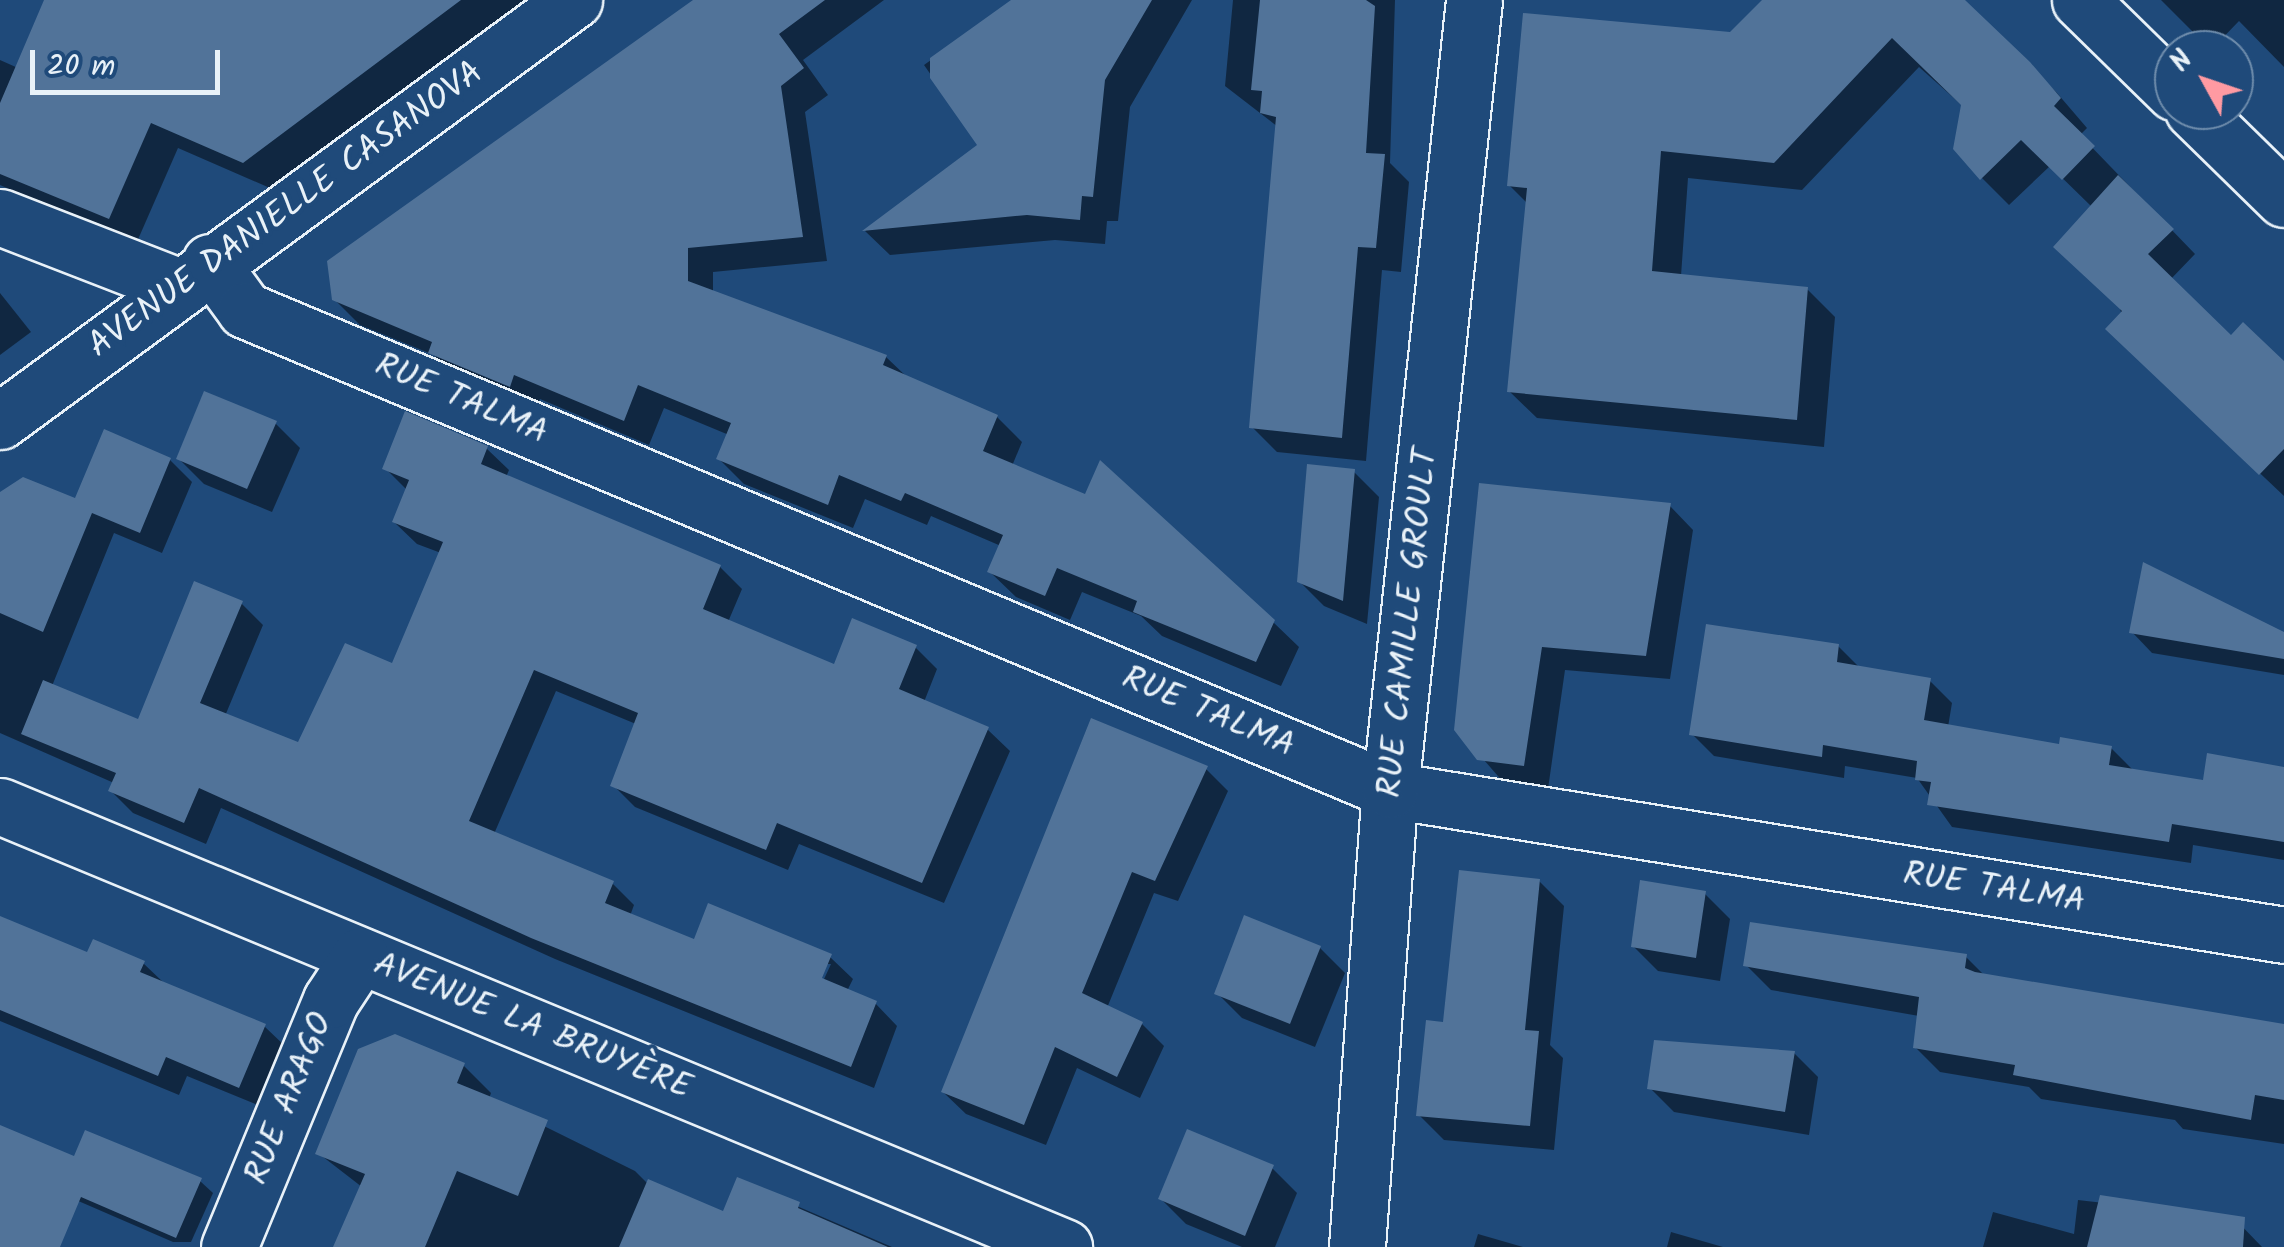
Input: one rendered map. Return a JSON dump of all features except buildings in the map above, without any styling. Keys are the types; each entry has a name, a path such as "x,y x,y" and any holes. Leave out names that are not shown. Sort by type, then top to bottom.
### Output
{"street":[{"name":"AVENUE DANIELLE CASANOVA","path":"0,421 194,274 574,0"},
{"name":"RUE CAMILLE GROULT","path":"1357,1247 1390,790 1474,0"},
{"path":"2080,0 2154,72"},
{"path":"2213,130 2284,199"},
{"path":"0,217 194,274"},
{"name":"RUE TALMA","path":"194,274 245,310 1390,790 2284,935"},
{"name":"AVENUE LA BRUYÈRE","path":"0,806 1064,1247"},
{"name":"RUE ARAGO","path":"230,1247 331,1000 360,956"}]}
